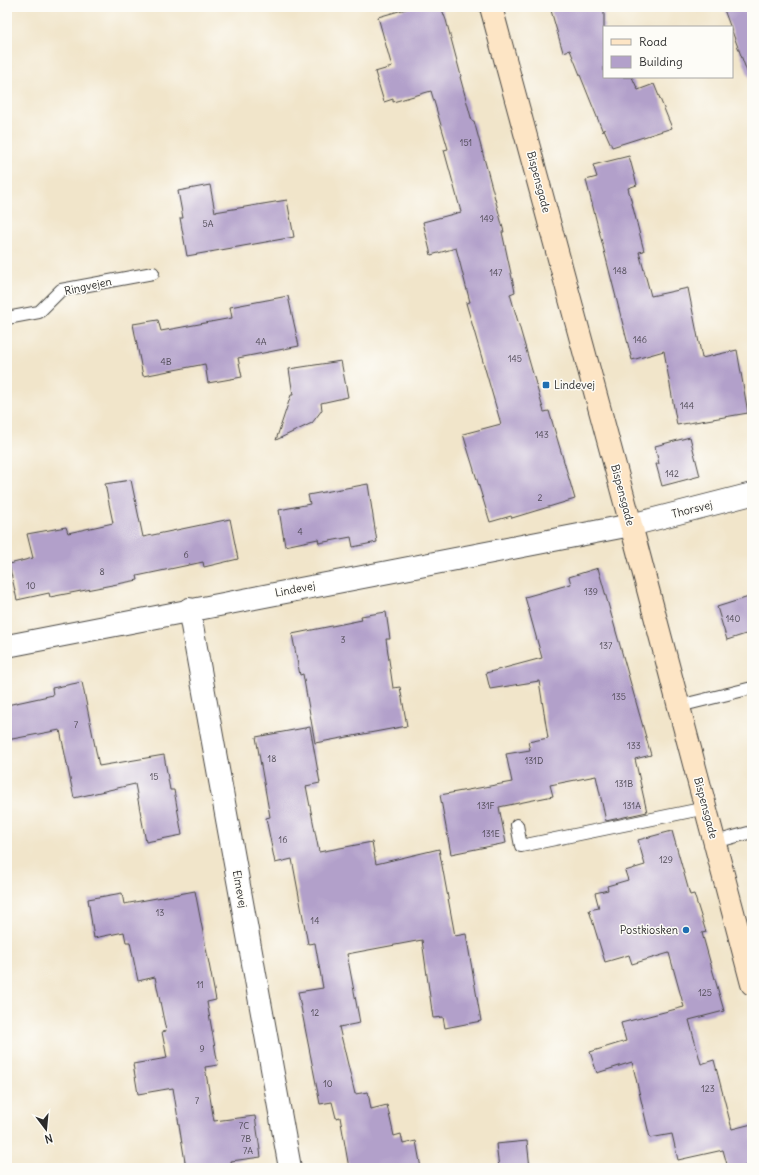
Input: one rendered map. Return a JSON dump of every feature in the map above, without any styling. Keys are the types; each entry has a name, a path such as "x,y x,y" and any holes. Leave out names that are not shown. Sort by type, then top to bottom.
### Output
{"street":[{"name":"Bispensgade","path":"491,7 715,842 746,934 752,984"},
{"name":"Thorsvej","path":"631,525 752,494"},
{"name":"Lindevej","path":"7,646 189,609 631,525"},
{"name":"Elmevej","path":"189,609 290,1168"}],"lane":[{"name":"Ringvejen","path":"7,318 39,312 61,290 153,273"},
{"path":"679,706 752,688"},
{"path":"517,825 521,846 706,808"},
{"path":"715,842 752,832"}],"building":[{"path":"413,7 441,7 446,20 472,121 474,121 504,232 502,232 515,292 510,294 544,412 549,411 575,499 512,518 511,516 490,522 463,434 501,424 466,303 470,302 456,248 431,255 423,222 461,212 444,150 448,149 431,91 393,102 393,99 384,102 375,72 392,67 378,17"},
{"path":"550,7 604,7 603,78 632,78 638,90 654,84 672,128 612,147 604,129 603,132 570,50 563,52"},
{"path":"723,7 748,7 752,17 752,77 749,77 733,34 733,26 730,26"},
{"path":"629,156 637,185 628,188 644,251 639,252 651,296 688,288 702,358 737,350 748,413 677,425 664,351 632,360 586,180 597,177 593,165"},
{"path":"210,185 215,212 287,200 294,237 187,256 180,218 183,218 178,191"},
{"path":"288,296 299,346 238,358 242,377 208,383 205,364 143,376 133,324 158,320 161,331 232,318 230,307"},
{"path":"341,361 348,397 321,403 322,410 312,423 276,440 291,395 293,395 289,369"},
{"path":"690,437 700,476 662,486 656,464 659,464 655,446"},
{"path":"131,480 143,537 230,519 238,559 204,567 203,562 137,576 138,580 50,597 49,593 17,600 9,564 33,558 27,534 66,527 68,533 113,523 105,484"},
{"path":"368,484 377,542 353,547 351,537 319,543 318,539 285,546 279,510 310,504 308,495"},
{"path":"598,568 651,755 635,759 647,812 606,821 596,776 550,785 553,796 499,807 506,843 451,854 440,795 512,782 506,754 530,750 528,742 548,738 539,681 490,689 486,673 542,658 525,597 571,584 569,577"},
{"path":"752,596 752,632 727,640 717,607"},
{"path":"386,612 390,639 386,639 393,688 400,687 407,726 315,743 303,674 300,675 292,634 362,620 361,616"},
{"path":"82,682 99,766 164,755 170,790 174,790 182,835 146,842 135,784 74,798 60,730 7,740 7,705 53,695 52,688"},
{"path":"310,727 320,783 306,786 319,852 372,842 376,864 439,849 455,936 466,934 481,1021 445,1028 443,1017 433,1018 422,940 347,954 360,1023 339,1027 355,1094 368,1092 371,1109 387,1105 394,1136 401,1134 403,1144 416,1141 421,1168 349,1168 340,1117 336,1118 332,1102 320,1104 298,992 323,988 315,943 308,944 292,859 275,863 266,818 270,817 256,737"},
{"path":"672,831 690,895 694,894 706,932 702,933 724,1011 689,1020 701,1064 714,1060 732,1129 752,1124 752,1164 738,1168 728,1168 723,1150 678,1160 672,1134 650,1138 632,1062 597,1073 590,1052 626,1041 621,1023 684,1007 669,953 632,964 629,955 605,962 589,910 599,908 595,893 608,890 607,886 628,880 625,871 645,865 638,840"},
{"path":"195,891 216,1000 207,1002 218,1065 205,1067 214,1121 255,1116 261,1157 231,1161 232,1168 186,1168 173,1088 138,1094 133,1064 167,1058 162,1032 166,1031 155,977 138,981 130,942 126,942 124,932 94,938 88,899 122,893 124,904"},
{"path":"527,1141 530,1168 499,1168 496,1144"}],"place":[{"name":"Lindevej","path":"546,385"},
{"name":"Postkiosken","path":"686,930"}]}
